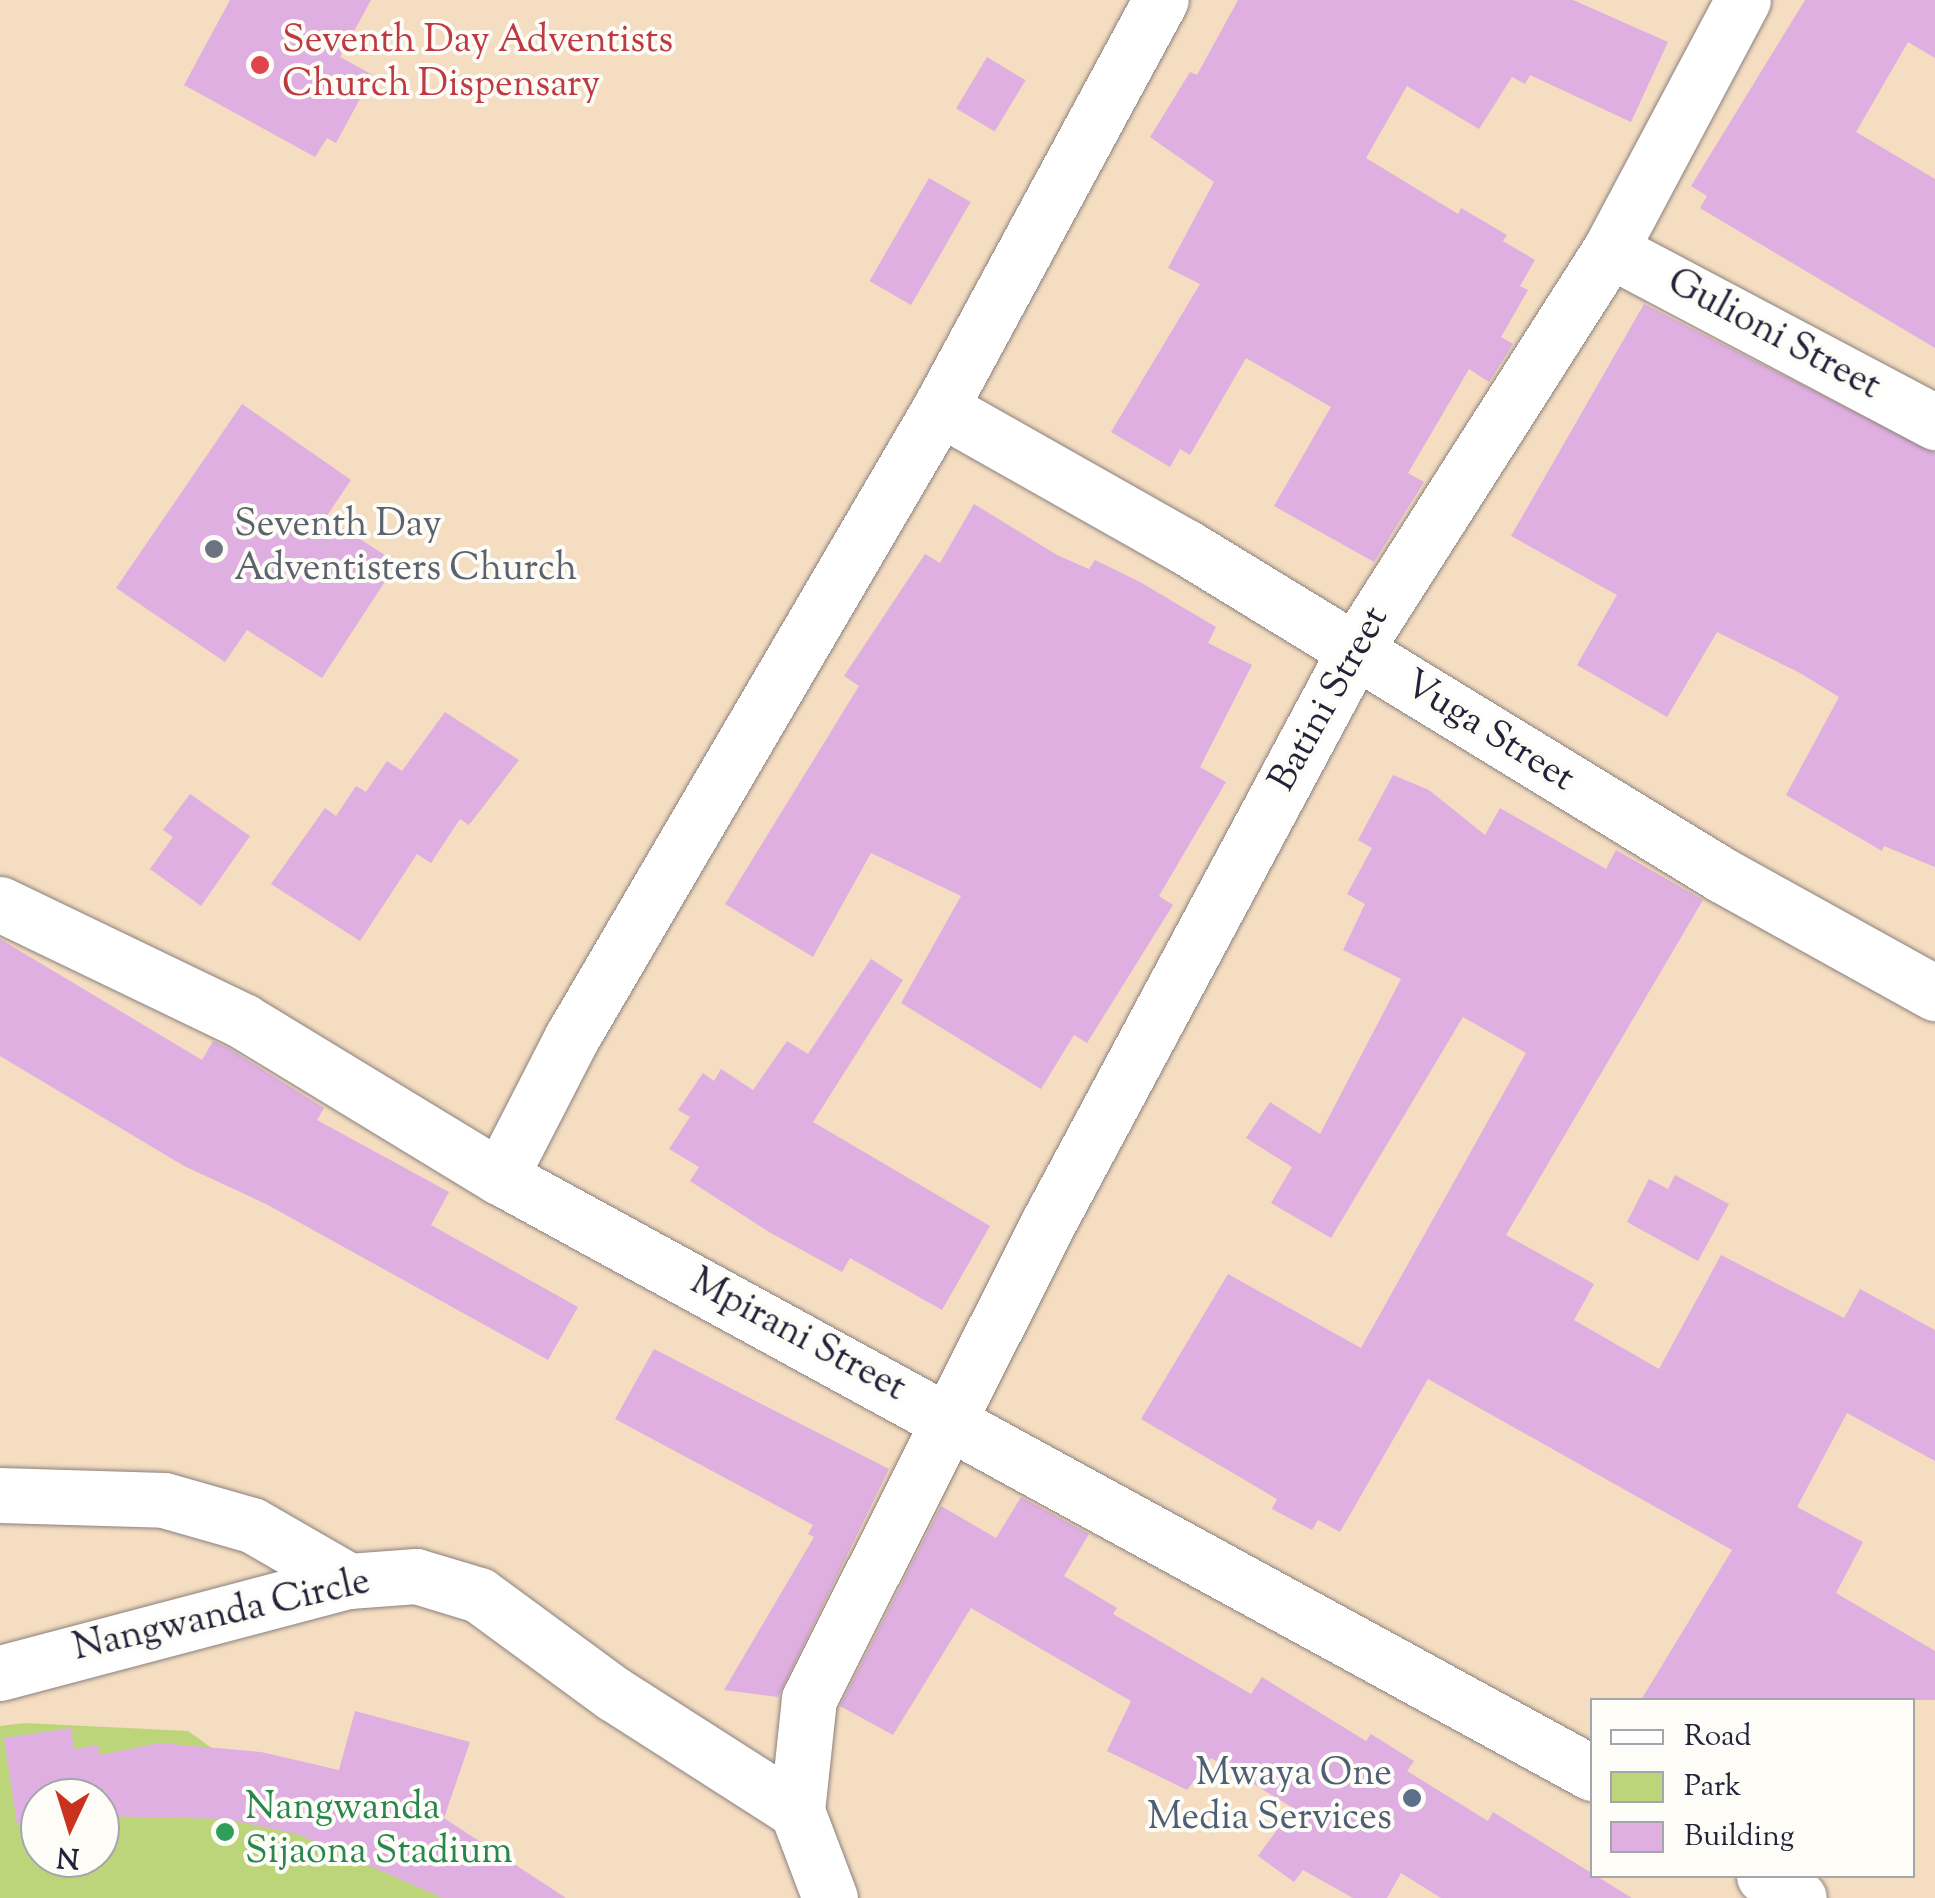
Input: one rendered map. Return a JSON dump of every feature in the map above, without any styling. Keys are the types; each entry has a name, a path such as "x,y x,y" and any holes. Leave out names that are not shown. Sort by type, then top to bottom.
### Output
{"street":[{"path":"500,1177 582,1021 940,408 1161,0"},
{"name":"Batini Street","path":"948,1418 1355,650 1610,250 1744,0"},
{"name":"Gulioni Street","path":"1610,250 1935,422"},
{"name":"Vuga Street","path":"940,408 1355,650 1722,875 1935,993"},
{"name":"Mpirani Street","path":"0,904 244,1021 500,1177 948,1418 1590,1772"},
{"path":"830,1898 797,1811 809,1699 948,1418"},
{"path":"0,1495 164,1500 252,1526 349,1581"},
{"name":"Nangwanda Circle","path":"0,1673 349,1581 416,1576 479,1595 614,1694 797,1811"},
{"path":"1767,1878 1798,1898"}],"green space":[{"name":"Nangwanda Sijaona Stadium","path":"25,1723 188,1731 291,1805 460,1898 0,1898 0,1726"}],"building":[{"path":"230,0 371,0 340,57 373,75 336,143 327,138 315,157 184,85"},
{"path":"1238,0 1573,0 1668,42 1631,122 1530,75 1525,84 1512,77 1479,129 1407,86 1366,158 1458,214 1461,208 1507,235 1503,241 1535,260 1520,286 1528,290 1501,337 1513,344 1489,382 1469,369 1408,473 1424,482 1374,562 1274,506 1331,407 1246,358 1190,455 1180,449 1170,467 1111,432 1200,284 1168,268 1214,182 1150,137 1190,72 1197,75"},
{"path":"1805,0 1935,0 1935,58 1908,42 1856,132 1935,179 1935,348 1700,208 1707,196 1691,186"},
{"path":"987,57 1026,80 995,132 956,108"},
{"path":"929,178 971,202 911,305 870,281"},
{"path":"1644,304 1935,453 1935,867 1884,846 1882,851 1786,795 1839,697 1800,673 1717,632 1667,717 1577,665 1617,595 1511,536"},
{"path":"242,404 351,480 326,517 397,563 322,678 247,630 225,662 116,588"},
{"path":"974,504 1057,555 1089,569 1095,560 1140,582 1216,627 1208,643 1252,665 1200,767 1226,782 1159,896 1173,905 1087,1043 1074,1035 1041,1089 901,1003 961,896 871,853 813,957 725,904 859,686 844,676 925,554 940,563"},
{"path":"445,712 519,760 469,825 460,819 431,863 417,854 360,941 271,884 325,808 336,816 356,786 366,792 387,761 402,771"},
{"path":"1393,775 1429,790 1485,835 1500,808 1606,869 1616,850 1703,900 1506,1235 1594,1284 1574,1320 1659,1369 1721,1255 1844,1318 1860,1289 1935,1330 1935,1461 1847,1413 1797,1507 1863,1542 1836,1593 1935,1651 1935,1700 1642,1698 1732,1550 1428,1379 1340,1532 1318,1520 1312,1530 1272,1509 1277,1499 1141,1419 1228,1274 1361,1348 1526,1053 1463,1017 1331,1238 1271,1203 1292,1167 1246,1138 1270,1102 1320,1134 1401,979 1343,950 1365,904 1347,894 1372,848 1358,840"},
{"path":"190,794 250,836 201,906 150,869 173,837 163,830"},
{"path":"0,939 202,1060 213,1041 228,1048 324,1108 317,1120 449,1192 431,1225 578,1307 548,1360 266,1204 184,1166 0,1056"},
{"path":"871,959 903,980 813,1122 990,1226 942,1310 850,1258 842,1272 769,1232 690,1181 699,1167 669,1149 690,1117 678,1110 703,1073 714,1081 721,1069 753,1090 787,1041 808,1054"},
{"path":"1675,1175 1729,1204 1698,1261 1627,1222 1649,1179 1668,1189"},
{"path":"654,1349 889,1469 778,1697 724,1690 814,1537 808,1534 813,1525 615,1419"},
{"path":"1021,1497 1089,1534 1064,1576 1117,1608 1113,1614 1251,1694 1262,1677 1366,1741 1371,1734 1414,1761 1407,1771 1488,1821 1493,1812 1590,1872 1590,1878 1600,1878 1632,1898 1441,1898 1401,1873 1387,1898 1353,1898 1303,1870 1294,1882 1258,1856 1293,1808 1211,1758 1187,1790 1107,1751 1131,1701 971,1608 893,1735 840,1706 941,1506 996,1538"},
{"path":"355,1711 470,1742 444,1818 566,1898 443,1898 297,1834 225,1819 120,1816 120,1778 20,1778 17,1824 4,1738 71,1728 74,1749 98,1745 99,1755 159,1743 261,1752 339,1770"}],"place":[{"name":"Seventh Day Adventists Church Dispensary","path":"260,65"},
{"name":"Seventh Day Adventisters Church","path":"214,549"},
{"name":"Mwaya One Media Services","path":"1412,1798"},
{"name":"Nangwanda Sijaona Stadium","path":"225,1832"}]}
